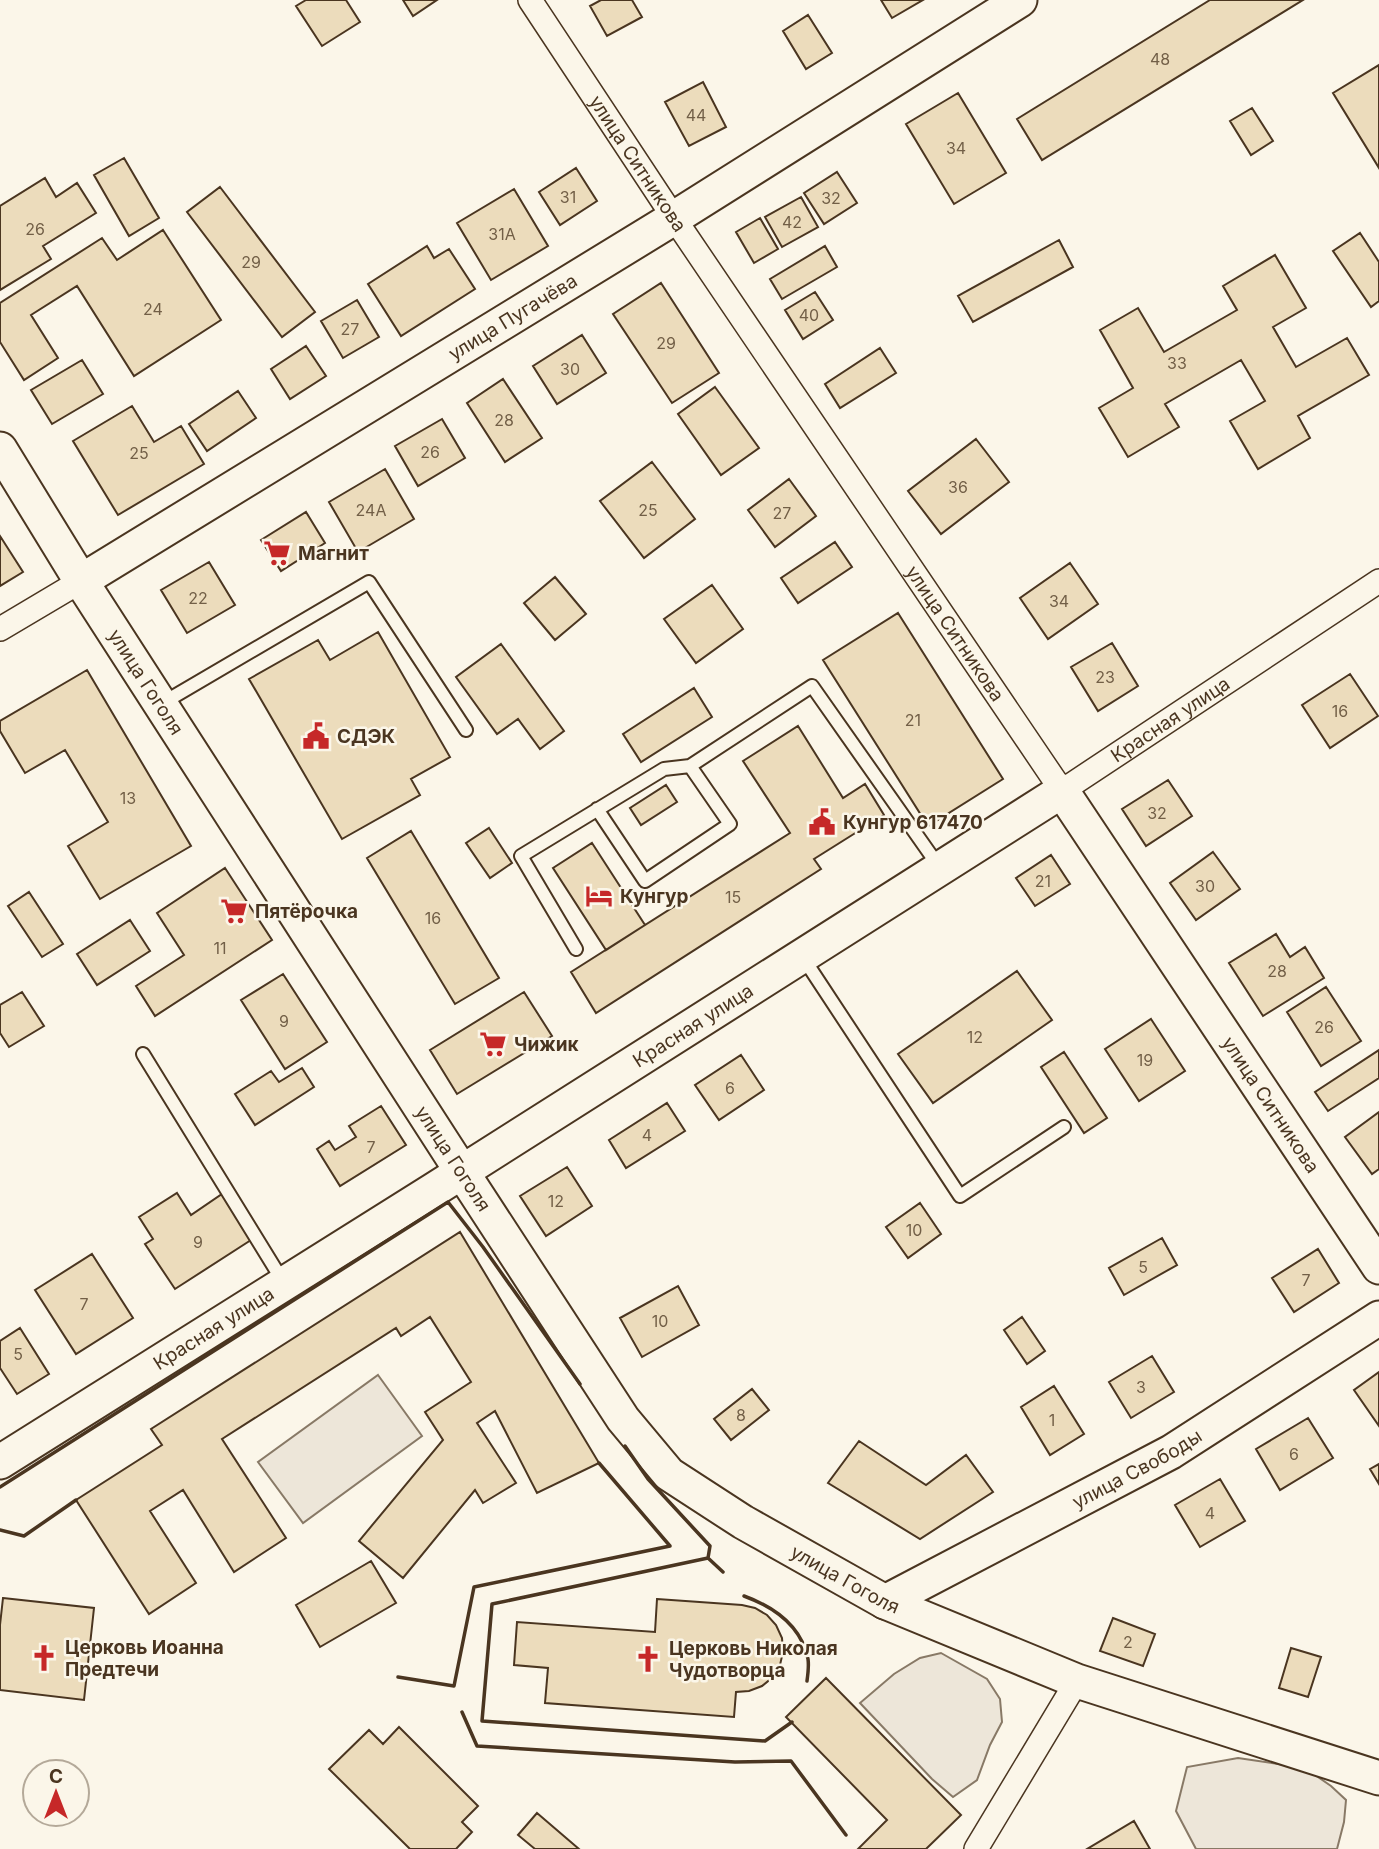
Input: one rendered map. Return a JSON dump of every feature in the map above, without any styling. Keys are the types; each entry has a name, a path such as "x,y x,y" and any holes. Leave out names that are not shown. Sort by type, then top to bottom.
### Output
{"street":[{"name":"улица Ситникова","path":"530,0 1379,1267"},
{"name":"улица Пугачёва","path":"0,629 674,218 1020,0"},
{"name":"улица Гоголя","path":"0,449 81,581 461,1172 623,1419 669,1474 743,1522 885,1602 1077,1681 1379,1778"},
{"name":"Красная улица","path":"0,1462 1062,791 1379,581"},
{"name":"улица Свободы","path":"885,1602 1171,1452 1379,1318"},
{"path":"975,1849 1077,1681"}],"lane":[{"path":"161,704 369,582 466,730"},
{"path":"576,949 521,856 664,769 690,766 812,686 940,868"},
{"path":"597,809 645,881 730,824 690,766"},
{"path":"802,956 960,1196 1064,1127"},
{"path":"144,1054 285,1284"}],"shaded area":[{"path":"378,1375 422,1436 303,1523 258,1462"},
{"path":"941,1653 987,1679 1000,1699 1002,1722 977,1780 953,1797 932,1779 860,1703 894,1674 920,1658"},
{"path":"1238,1758 1305,1768 1331,1786 1346,1800 1337,1849 1196,1849 1176,1811 1187,1767"}],"building":[{"path":"306,0 346,0 360,22 322,46 296,6"},
{"path":"403,0 437,0 413,16"},
{"path":"601,0 632,0 642,17 607,36 590,6"},
{"path":"881,0 923,0 892,18"},
{"path":"1210,0 1303,0 1042,160 1017,119"},
{"path":"808,15 832,53 806,69 783,31"},
{"path":"1379,65 1379,168 1333,93"},
{"path":"703,82 726,127 689,146 665,102"},
{"path":"958,93 1006,173 954,204 906,124"},
{"path":"1252,108 1273,141 1251,155 1230,121"},
{"path":"124,158 159,218 129,236 94,175"},
{"path":"576,168 597,201 560,225 539,192"},
{"path":"837,172 857,203 824,224 804,193"},
{"path":"45,178 56,197 77,183 96,213 43,246 51,259 0,290 0,206"},
{"path":"220,187 315,312 282,337 187,212"},
{"path":"514,189 548,246 491,280 457,223"},
{"path":"801,197 818,227 782,247 765,217"},
{"path":"760,218 778,249 754,263 736,232"},
{"path":"163,230 221,320 134,376 77,286 31,315 58,358 24,380 0,342 0,303 102,238 117,260"},
{"path":"1360,233 1379,262 1379,301 1371,307 1333,251"},
{"path":"1059,240 1073,267 973,322 958,296"},
{"path":"427,246 434,258 449,249 475,289 401,336 368,284"},
{"path":"825,246 837,267 782,299 770,279"},
{"path":"1275,255 1306,308 1273,327 1296,367 1347,338 1369,375 1298,416 1310,438 1258,469 1230,421 1265,401 1241,360 1165,404 1179,427 1128,457 1099,408 1133,388 1100,330 1138,308 1164,352 1237,310 1223,286"},
{"path":"661,283 719,373 672,403 613,314"},
{"path":"815,292 833,320 803,339 785,310"},
{"path":"357,300 379,337 343,358 321,321"},
{"path":"582,335 606,373 557,404 533,366"},
{"path":"306,346 326,376 290,399 271,369"},
{"path":"880,348 896,373 840,408 825,384"},
{"path":"82,360 103,394 52,424 31,390"},
{"path":"503,379 542,438 505,462 467,403"},
{"path":"715,387 759,448 721,475 678,414"},
{"path":"238,391 256,418 207,451 189,424"},
{"path":"132,406 154,442 181,426 204,464 118,515 73,441"},
{"path":"442,419 465,458 418,486 395,446"},
{"path":"976,439 1009,482 941,534 908,491"},
{"path":"652,462 695,519 644,558 600,501"},
{"path":"385,469 414,519 358,552 329,502"},
{"path":"789,479 816,516 775,547 748,510"},
{"path":"306,512 325,543 281,571 261,540"},
{"path":"0,536 23,572 0,586"},
{"path":"835,542 852,567 798,603 781,578"},
{"path":"209,562 235,605 187,633 161,590"},
{"path":"1070,563 1098,604 1048,639 1020,598"},
{"path":"555,577 586,614 555,640 524,603"},
{"path":"712,585 743,629 696,663 664,619"},
{"path":"898,613 1003,779 928,826 823,660"},
{"path":"378,632 450,757 411,779 420,795 342,839 249,679 318,640 330,660"},
{"path":"1112,643 1138,686 1098,711 1071,667"},
{"path":"501,644 564,731 540,749 518,719 497,734 456,677"},
{"path":"87,670 191,846 100,899 68,846 108,822 65,750 25,773 0,731 0,721"},
{"path":"1350,674 1378,716 1330,748 1302,705"},
{"path":"694,688 712,717 641,762 623,734"},
{"path":"798,726 843,798 865,784 884,815 814,859 821,869 596,1013 571,972 790,833 743,761"},
{"path":"1168,780 1192,816 1146,846 1122,809"},
{"path":"666,785 677,802 641,825 630,808"},
{"path":"489,828 512,863 490,878 466,843"},
{"path":"411,831 499,978 455,1004 367,858"},
{"name":"Кунгур","path":"592,843 645,925 606,950 553,868"},
{"path":"1213,852 1240,889 1196,920 1170,883"},
{"path":"1051,855 1070,884 1035,906 1016,878"},
{"path":"225,868 272,940 155,1016 136,986 184,955 157,913"},
{"path":"29,892 63,944 42,957 8,906"},
{"path":"130,920 150,951 97,985 77,954"},
{"path":"1276,934 1290,957 1305,947 1324,978 1263,1016 1229,963"},
{"path":"1017,971 1052,1020 933,1103 898,1054"},
{"path":"283,974 327,1042 285,1069 241,1000"},
{"path":"1326,987 1361,1041 1321,1066 1287,1012"},
{"path":"22,992 44,1026 9,1047 0,1033 0,1005"},
{"path":"524,992 552,1036 457,1094 430,1050"},
{"path":"1151,1019 1185,1071 1139,1101 1105,1049"},
{"path":"1379,1050 1379,1078 1328,1111 1315,1092"},
{"path":"1064,1052 1107,1118 1084,1133 1041,1067"},
{"path":"741,1055 764,1090 719,1120 695,1085"},
{"path":"302,1068 314,1087 255,1125 235,1094 271,1071 279,1082"},
{"path":"667,1103 685,1131 626,1168 609,1140"},
{"path":"381,1106 406,1145 340,1186 317,1149 329,1141 335,1150 356,1137 349,1126"},
{"path":"1379,1112 1379,1169 1372,1174 1345,1137"},
{"path":"567,1167 592,1206 546,1236 520,1196"},
{"path":"177,1193 191,1215 222,1194 251,1240 175,1289 145,1244 153,1239 139,1217"},
{"path":"920,1203 941,1234 908,1258 886,1227"},
{"path":"460,1232 599,1463 537,1493 495,1411 477,1423 516,1483 483,1503 475,1490 403,1578 359,1541 443,1440 425,1412 471,1382 430,1317 401,1336 396,1328 222,1439 286,1538 234,1572 183,1490 150,1511 196,1583 149,1614 76,1500 162,1445 151,1429"},
{"path":"1162,1238 1177,1265 1124,1295 1109,1268"},
{"path":"1318,1249 1339,1283 1294,1312 1272,1278"},
{"path":"92,1254 133,1318 76,1354 35,1290"},
{"path":"678,1286 699,1325 642,1357 620,1318"},
{"path":"1022,1317 1045,1351 1027,1364 1004,1330"},
{"path":"20,1328 49,1374 17,1394 0,1368 0,1341"},
{"path":"1152,1356 1174,1392 1131,1418 1109,1382"},
{"path":"1379,1372 1379,1426 1354,1390"},
{"path":"1054,1386 1084,1434 1050,1455 1021,1407"},
{"path":"752,1389 769,1410 731,1440 714,1419"},
{"path":"1308,1418 1333,1458 1280,1490 1256,1449"},
{"path":"859,1441 926,1485 966,1455 993,1492 920,1539 828,1483"},
{"path":"1379,1464 1379,1484 1370,1469"},
{"path":"1220,1479 1245,1521 1200,1547 1175,1505"},
{"path":"371,1561 396,1603 320,1647 296,1605"},
{"name":"Церковь Иоанна Предтечи","path":"3,1598 94,1608 84,1700 0,1690 0,1625"},
{"name":"Церковь Николая Чудотворца","path":"657,1599 742,1605 767,1615 776,1625 782,1638 780,1665 773,1677 762,1686 736,1692 734,1717 545,1703 548,1668 514,1665 517,1622 655,1632"},
{"path":"1113,1618 1155,1634 1143,1666 1100,1651"},
{"path":"1291,1648 1321,1657 1308,1697 1279,1688"},
{"path":"826,1678 961,1815 926,1849 858,1849 887,1820 786,1717"},
{"path":"399,1727 478,1806 462,1822 472,1832 456,1849 410,1849 329,1769 369,1730 383,1744"},
{"path":"537,1813 579,1849 535,1849 518,1835"},
{"path":"1134,1821 1150,1849 1087,1849"}],"wall":[{"path":"0,1487 448,1202 580,1384"},
{"path":"625,1446 648,1479 710,1546 708,1558"},
{"path":"398,1677 454,1686 474,1587 670,1546 599,1463"},
{"path":"0,1530 24,1536 76,1500"},
{"path":"723,1572 708,1558 492,1604 482,1721 765,1741 792,1722"},
{"path":"744,1596 776,1612 793,1627 808,1659 807,1681"},
{"path":"462,1712 477,1746 735,1762 791,1761 846,1835"}],"place":[{"name":"Магнит","path":"277,553"},
{"name":"СДЭК","path":"316,736"},
{"name":"Кунгур 617470","path":"822,822"},
{"name":"Кунгур","path":"599,896"},
{"name":"Пятёрочка","path":"234,911"},
{"name":"Чижик","path":"493,1044"},
{"name":"Церковь Иоанна Предтечи","path":"44,1658"},
{"name":"Церковь Николая Чудотворца","path":"648,1659"}]}
